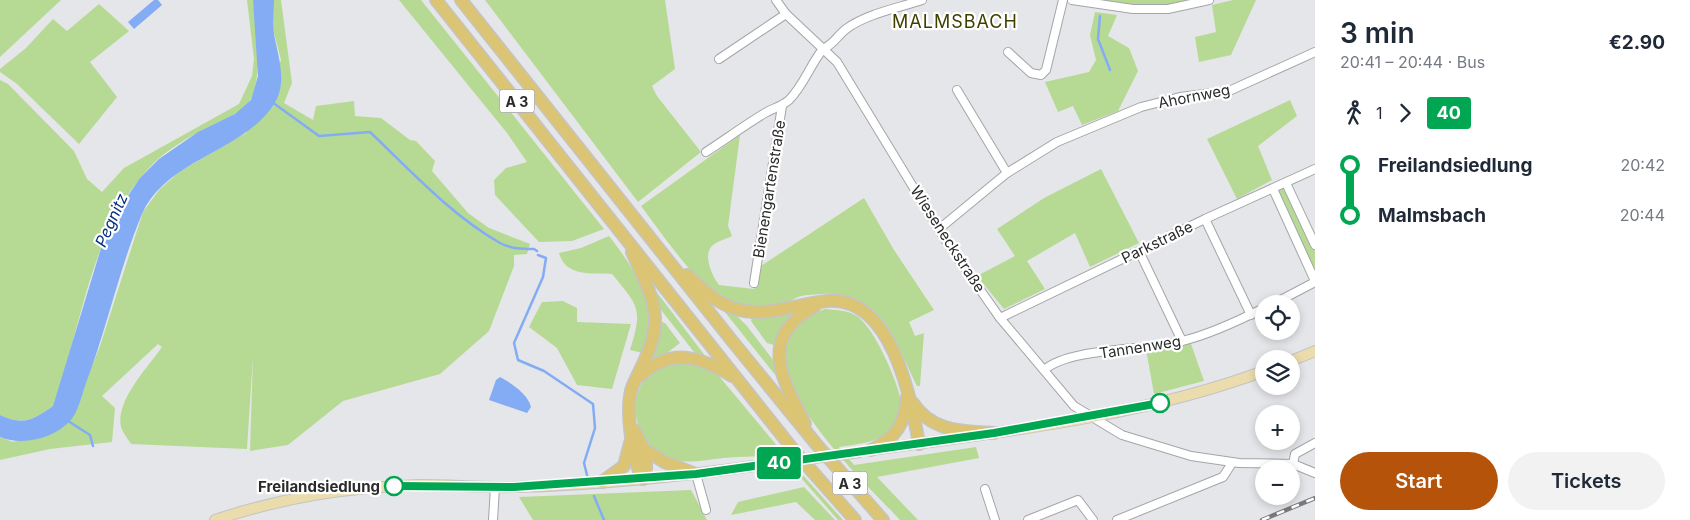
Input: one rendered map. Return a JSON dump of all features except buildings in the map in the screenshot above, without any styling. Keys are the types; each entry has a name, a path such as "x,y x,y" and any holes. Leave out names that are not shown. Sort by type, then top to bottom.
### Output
{"highway":[{"name":"A 3","path":"436,0 796,453 855,520"},
{"name":"A 3","path":"461,0 817,445 883,520"},
{"path":"625,236 648,290 654,312 652,341 630,395 631,424 636,461 643,479"},
{"path":"659,248 714,298 734,309 769,311 826,301 853,305 874,320 889,344 908,390 912,402 919,444"},
{"path":"817,445 792,399 778,358 779,345 791,324 800,314 826,301"},
{"path":"637,378 659,361 684,357 708,362 738,380"},
{"path":"866,451 897,432 905,416 908,390"},
{"path":"912,402 921,414 936,425 954,430 994,433"},
{"path":"631,424 644,449 646,469 643,479"},
{"path":"602,482 624,466 629,451 631,424"},
{"path":"644,449 664,462 696,474"}],"main road":[{"path":"1300,357 1315,351"},
{"path":"215,520 285,499 343,489 423,485 495,487 586,484 696,474 919,444 994,433 1179,398 1255,374"}],"street":[{"name":"Wieseneckstraße","path":"776,0 786,14 811,40 823,48 837,62 939,229 1000,318 1074,406 1122,435 1191,456 1232,463 1255,463"},
{"path":"823,48 832,45 846,29 867,19 922,0"},
{"path":"1008,52 1031,73 1041,75 1046,70 1063,0"},
{"path":"1072,0 1132,9 1168,9 1209,0"},
{"path":"719,60 786,14"},
{"name":"Bienengartenstraße","path":"754,284 782,106 810,74 816,57 823,48"},
{"name":"Ahornweg","path":"939,229 1007,173 1057,142 1141,107 1180,97 1229,90 1315,52"},
{"path":"957,90 1007,173"},
{"path":"706,152 766,112 782,106"},
{"name":"Parkstraße","path":"1000,318 1205,219 1315,169"},
{"path":"1286,183 1315,245"},
{"path":"1273,189 1315,282 1290,295"},
{"path":"1205,219 1251,315"},
{"path":"1139,251 1182,341"},
{"name":"Tannenweg","path":"1044,370 1052,364 1071,358 1182,341 1255,313"},
{"path":"1294,460 1295,454 1315,443"},
{"path":"1117,520 1223,477 1232,463"},
{"path":"1300,467 1315,473"},
{"path":"696,474 706,510"},
{"path":"493,520 495,487"},
{"path":"985,489 995,520"},
{"path":"1028,520 1078,500 1093,520"}],"green space":[{"path":"0,0 61,0 0,57"},
{"path":"247,0 253,0 258,49 257,74 252,97 236,113 183,141 158,159 141,178 117,213 106,236 89,284 53,406 40,415 28,420 15,420 0,415 0,80 8,84 74,151 87,179 102,192 124,168 239,104 252,76 254,59"},
{"path":"274,0 281,0 292,83 284,103 313,120 316,106 354,101 355,116 381,118 410,140 416,141 435,161 432,171 468,213 489,228 530,244 527,254 514,255 514,266 489,331 440,374 343,401 288,445 250,451 253,356 247,449 131,444 121,427 120,417 123,406 134,385 162,347 158,344 102,396 115,408 112,442 50,449 0,460 0,437 13,442 70,421 100,346 143,212 159,190 179,172 246,133 281,60 274,33"},
{"path":"399,0 421,0 604,229 572,241 539,242 495,195 494,180 506,168 527,162 507,133"},
{"path":"485,0 665,0 675,69 652,86 657,96 701,152 638,202"},
{"path":"1098,0 1195,0 1173,4 1132,7 1108,4"},
{"path":"1233,0 1256,0 1231,55 1199,62 1195,37 1216,32 1212,5"},
{"path":"99,4 129,31 90,62 117,97 79,144 17,84 0,72 0,69 26,48 53,19 67,31"},
{"path":"1095,12 1117,15 1108,36 1129,48 1138,71 1118,111 1082,125 1073,106 1058,112 1045,82 1089,72 1096,60 1090,35"},
{"path":"1290,100 1297,116 1258,146 1272,180 1237,199 1207,139"},
{"path":"740,135 728,226 732,236 713,245 708,256 712,272 719,285 754,289 758,268 864,198 894,250 934,310 909,322 915,336 924,333 920,386 917,386 902,353 884,322 859,300 842,295 822,294 802,296 762,308 744,307 727,302 716,295 693,273 641,206"},
{"path":"1101,169 1139,243 1090,267 1075,233 1027,261 1045,289 1004,309 977,276 1015,256 997,229 1044,198"},
{"path":"1287,187 1315,248 1315,272 1278,191"},
{"path":"609,236 630,265 648,301 652,323 650,335 643,353 630,350 636,325 636,309 633,301 612,274 573,270 562,261 559,253 581,248"},
{"path":"652,286 706,357 694,352 658,306"},
{"path":"563,301 577,308 577,322 631,324 612,389 577,385 557,348 529,327 542,302"},
{"path":"825,309 848,312 862,320 884,354 901,401 898,420 893,429 887,434 868,442 839,447 854,465 976,447 979,458 877,477 918,520 900,520 857,475 807,413 790,381 785,352 795,327"},
{"path":"724,311 736,315 747,326 773,360 776,376"},
{"path":"794,312 779,330 774,345 767,343 751,321 752,317"},
{"path":"659,321 665,323 680,343 649,363"},
{"path":"1190,341 1204,381 1154,394 1146,349"},
{"path":"679,361 711,369 718,375 784,454 843,520 838,520 781,455 731,457 688,462 667,458 656,451 640,431 636,419 635,406 637,394 651,372 661,366"},
{"path":"804,487 835,520 815,520 796,502 731,515 738,502"},
{"path":"691,490 707,520 533,520 519,497"}],"water":[{"path":"154,0 158,0 162,5 134,29 128,22"},
{"path":"253,0 274,0 274,34 281,78 278,96 274,104 261,120 244,134 186,168 153,195 142,214 134,235 80,403 70,421 55,432 37,439 18,441 0,437 0,415 15,420 28,420 40,415 53,406 102,245 117,212 140,178 159,159 198,132 235,114 251,100 258,76"},
{"path":"500,377 523,393 531,407 527,413 489,400 496,380"}],"waterway":[{"path":"1100,16 1098,39 1110,70"},
{"path":"272,102 319,136 370,132 432,192 482,232 508,246 537,251"},
{"path":"538,255 546,258 543,277 514,343 518,360 544,371 593,404 595,428 584,463 587,475"},
{"path":"68,421 90,435 93,446"},
{"path":"594,496 604,520"}],"railway":[{"path":"1262,520 1315,498"}],"bus line":[{"name":"40","path":"394,486 514,487 565,485 696,474 994,433 1160,403"}],"place":[{"name":"Freilandsiedlung","path":"394,486"}],"district":[{"name":"MALMSBACH","path":"955,21"}],"water label":[{"name":"Pegnitz","path":"111,220"}]}
